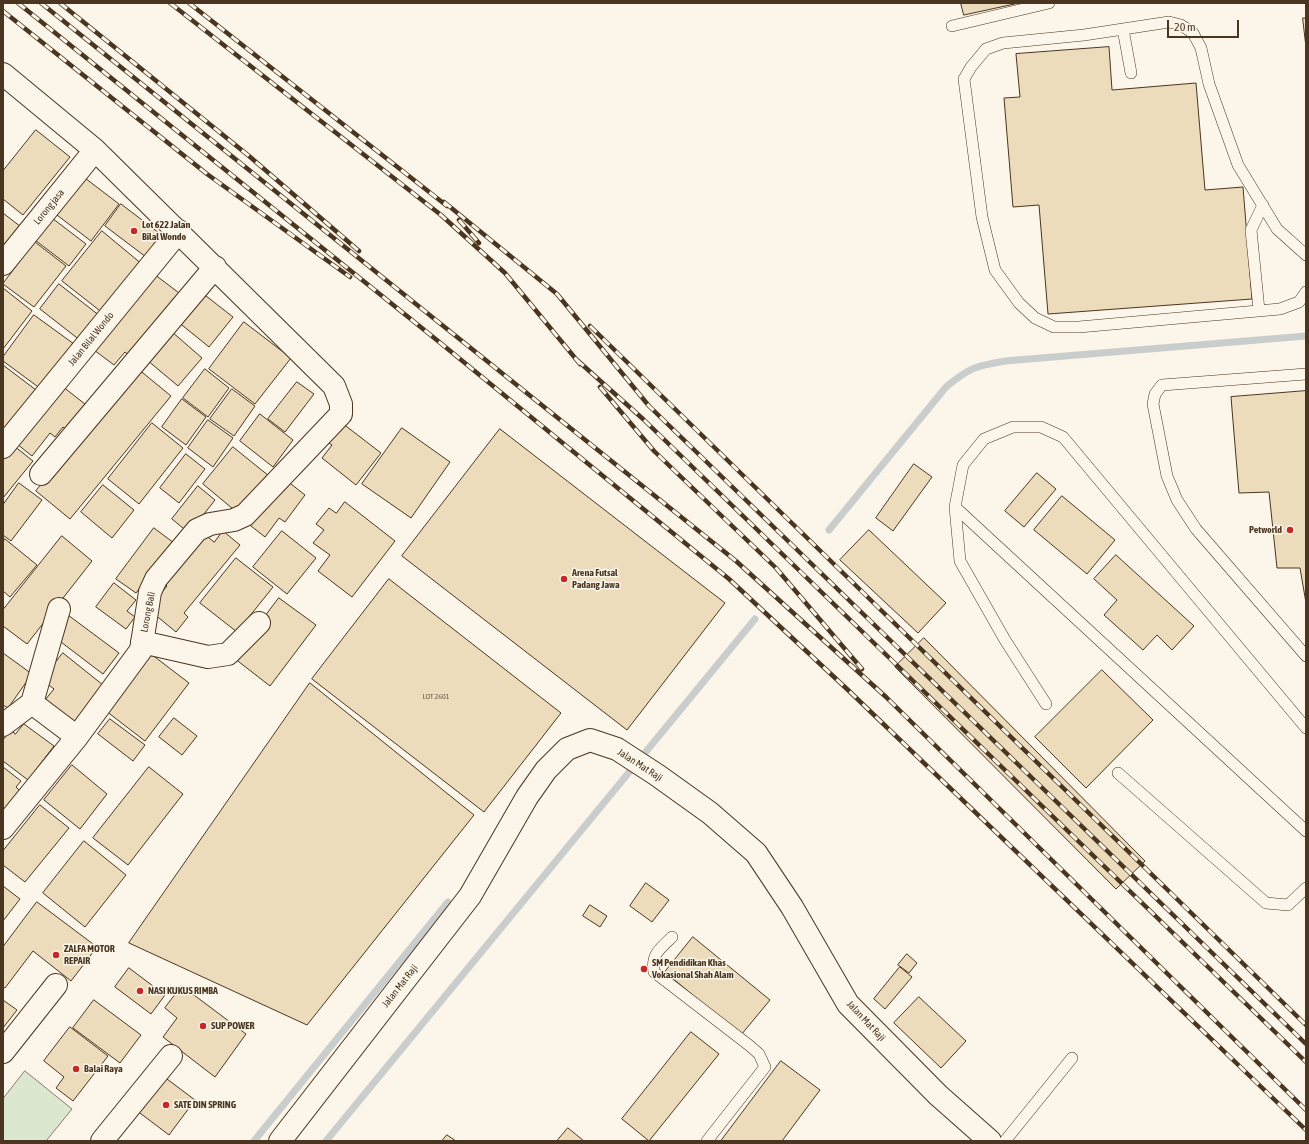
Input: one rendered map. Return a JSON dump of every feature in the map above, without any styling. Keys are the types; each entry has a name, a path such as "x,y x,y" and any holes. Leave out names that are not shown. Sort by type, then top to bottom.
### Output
{"street":[{"path":"3,74 95,150 215,267 41,474"},
{"name":"Lorong jasa","path":"3,264 95,150"},
{"name":"Jalan Bilal Wondo","path":"3,446 179,231"},
{"name":"Lorong Bali","path":"3,828 77,737 141,650 150,592 156,579 197,530 210,524 234,520 245,515 341,414 341,404 335,387 215,267"},
{"path":"3,725 32,703 59,609"},
{"path":"142,642 208,657 228,654 259,623"},
{"path":"32,703 77,737"},
{"name":"Jalan Mat Raji","path":"280,1141 470,896 527,797 546,770 567,749 590,740 617,749 657,776 710,813 756,853 792,908 848,1004 938,1095 990,1141"},
{"path":"3,1052 56,985"},
{"path":"102,1141 171,1056"}],"lane":[{"path":"952,26 1049,3"},
{"path":"1306,255 1277,229 1238,165 1209,84 1201,48 1193,33 1181,25 1169,22 1003,43 986,49 971,67 964,80 982,217 995,270 1019,303 1035,318 1054,327 1078,327 1280,309 1299,302 1306,292"},
{"path":"1123,29 1131,73"},
{"path":"1259,310 1251,230 1263,205"},
{"path":"1306,374 1162,385 1155,394 1153,404 1167,476 1177,500 1196,529 1306,656"},
{"path":"1046,704 1005,640 960,561 955,508 963,465 984,439 1013,427 1041,426 1063,437 1306,728"},
{"path":"955,508 1306,831"},
{"path":"1118,773 1266,902 1288,905 1306,888"},
{"path":"672,937 657,952 652,962 654,972 750,1046 759,1054 765,1067 707,1141"},
{"path":"1005,1141 1072,1058"}],"green space":[{"path":"25,1071 72,1109 46,1141 3,1141 3,1099"}],"building":[{"path":"961,3 1019,3 964,15"},
{"path":"1303,18 1306,18 1306,47"},
{"path":"1109,47 1112,90 1196,83 1205,190 1243,187 1252,299 1048,314 1039,205 1013,207 1004,98 1020,97 1016,54"},
{"path":"36,130 70,157 23,215 3,199 3,171"},
{"path":"81,175 119,204 91,241 53,212"},
{"name":"Lot 622 Jalan Bilal Wondo","path":"121,204 163,236 146,257 105,226"},
{"path":"3,213 21,227 3,250"},
{"path":"48,215 86,244 69,266 31,237"},
{"path":"102,231 143,265 104,314 62,281"},
{"path":"35,242 66,266 34,307 3,284"},
{"path":"154,274 183,296 134,359 125,352 114,365 94,350"},
{"path":"59,284 100,316 81,341 40,309"},
{"path":"3,288 32,311 3,349"},
{"path":"201,292 233,317 209,347 177,321"},
{"path":"34,315 74,344 41,389 3,361 3,357"},
{"path":"244,322 291,358 255,404 209,369"},
{"path":"171,331 202,358 178,386 147,360"},
{"path":"3,365 36,390 3,433"},
{"path":"137,368 171,396 70,519 36,491"},
{"path":"205,369 229,388 208,417 183,398"},
{"path":"297,382 314,394 285,432 268,419"},
{"path":"62,386 90,408 71,433 63,427 55,437 50,433 32,456 17,444"},
{"path":"232,389 255,406 234,436 210,419"},
{"name":"Petworld","path":"1306,391 1306,603 1300,568 1277,568 1269,492 1239,493 1231,397"},
{"path":"182,399 206,417 186,445 162,427"},
{"path":"260,414 293,440 273,467 240,441"},
{"path":"208,420 233,438 213,467 188,448"},
{"path":"152,423 183,448 139,504 108,479"},
{"path":"342,423 381,453 356,485 322,458 332,445 327,442"},
{"path":"402,428 450,462 411,518 362,484"},
{"name":"Arena Futsal Padang Jawa","path":"500,429 725,603 627,730 402,556"},
{"path":"14,446 33,461 3,498 3,459"},
{"path":"233,447 269,476 239,514 203,484"},
{"path":"186,454 205,469 179,503 160,488"},
{"path":"914,464 932,477 893,531 876,518"},
{"path":"1037,473 1056,489 1024,527 1005,511"},
{"path":"286,480 305,495 285,522 279,518 265,537 251,526"},
{"path":"19,483 42,500 11,541 3,535 3,505"},
{"path":"103,485 134,510 112,538 81,512"},
{"path":"198,486 215,500 189,533 172,519"},
{"path":"1062,496 1115,540 1087,574 1034,530"},
{"path":"345,502 395,541 352,597 318,571 330,555 313,543 324,530 316,524 329,508 336,513"},
{"path":"154,528 174,543 136,593 116,579"},
{"path":"869,530 946,603 918,633 840,560"},
{"path":"223,531 240,545 184,613 188,617 176,632 148,609 167,586 164,583 204,534 214,542"},
{"path":"282,531 316,558 287,594 253,567"},
{"path":"62,536 92,561 27,644 3,626 3,610"},
{"path":"5,539 37,565 10,597 3,591 3,542"},
{"path":"1116,555 1194,626 1172,650 1157,635 1143,650 1104,615 1117,600 1094,579"},
{"path":"236,558 273,587 237,632 200,603"},
{"path":"389,579 561,713 484,812 312,679"},
{"path":"114,583 136,600 127,611 135,617 126,629 96,607"},
{"path":"279,598 316,625 270,686 234,658"},
{"path":"68,615 119,653 103,674 53,636"},
{"path":"924,638 1145,861 1116,889 895,667"},
{"path":"3,653 32,674 8,708 3,705"},
{"path":"63,653 103,685 74,722 45,700 54,689 42,680"},
{"path":"151,654 189,683 145,741 106,711"},
{"path":"1102,670 1153,720 1086,788 1035,737"},
{"path":"310,683 474,815 307,1025 129,943"},
{"path":"174,718 197,736 182,755 159,737"},
{"path":"110,719 145,745 133,761 98,734"},
{"path":"24,724 54,746 28,780 3,761 3,740 11,730 15,734"},
{"path":"72,765 107,794 80,829 44,800"},
{"path":"3,767 21,781 16,787 20,791 3,812"},
{"path":"149,767 183,794 128,865 93,838"},
{"path":"40,805 69,828 25,882 3,865 3,851"},
{"path":"84,841 126,875 85,927 43,893"},
{"path":"646,883 669,900 652,922 630,906"},
{"path":"3,886 20,899 3,921"},
{"path":"37,902 97,947 71,981 33,951 5,988 3,987 3,947"},
{"path":"590,905 607,916 600,927 583,916"},
{"path":"693,937 770,1000 741,1035 665,972"},
{"path":"907,954 917,963 909,973 898,965"},
{"path":"900,967 912,977 885,1009 874,999"},
{"name":"NASI KUKUS RIMBA","path":"129,968 165,995 151,1014 115,987"},
{"name":"SUP POWER","path":"182,986 246,1034 215,1077 163,1037 177,1018 165,1008"},
{"path":"919,997 966,1041 941,1068 894,1023"},
{"path":"3,1000 17,1010 3,1028"},
{"path":"94,1000 141,1035 120,1063 73,1028"},
{"name":"Balai Raya","path":"70,1027 108,1056 73,1101 56,1088 64,1077 44,1061"},
{"path":"691,1032 719,1054 649,1141 622,1119"},
{"path":"781,1061 820,1090 782,1141 721,1141"},
{"name":"SATE DIN SPRING","path":"163,1076 195,1100 169,1135 136,1110"},
{"path":"568,1128 584,1141 557,1141"},
{"path":"447,1135 456,1141 442,1141"}],"waterway":[{"path":"829,530 946,387 967,372 979,366 1005,361 1306,336"},
{"path":"326,1141 755,619"},
{"path":"254,1141 448,902"}],"railway":[{"path":"18,3 438,341 729,579 848,690 1306,1130"},
{"path":"41,3 736,561 886,697 1306,1110"},
{"path":"60,3 249,156 359,251"},
{"path":"170,3 441,215 505,273 580,364"},
{"path":"189,3 447,206"},
{"path":"3,11 207,174 350,277"},
{"path":"444,202 557,294 649,406 1306,1044"},
{"path":"459,220 479,243"},
{"path":"590,326 1306,1025"},
{"path":"577,360 643,419 1306,1062"},
{"path":"600,387 654,451 776,568 862,669"}],"place":[{"name":"Lot 622 Jalan Bilal Wondo","path":"134,231"},
{"name":"Petworld","path":"1290,530"},
{"name":"Arena Futsal Padang Jawa","path":"564,579"},
{"name":"ZALFA MOTOR REPAIR","path":"56,955"},
{"name":"SM Pendidikan Khas Vokasional Shah Alam","path":"644,969"},
{"name":"NASI KUKUS RIMBA","path":"140,991"},
{"name":"SUP POWER","path":"203,1026"},
{"name":"Balai Raya","path":"76,1069"},
{"name":"SATE DIN SPRING","path":"166,1105"}]}
